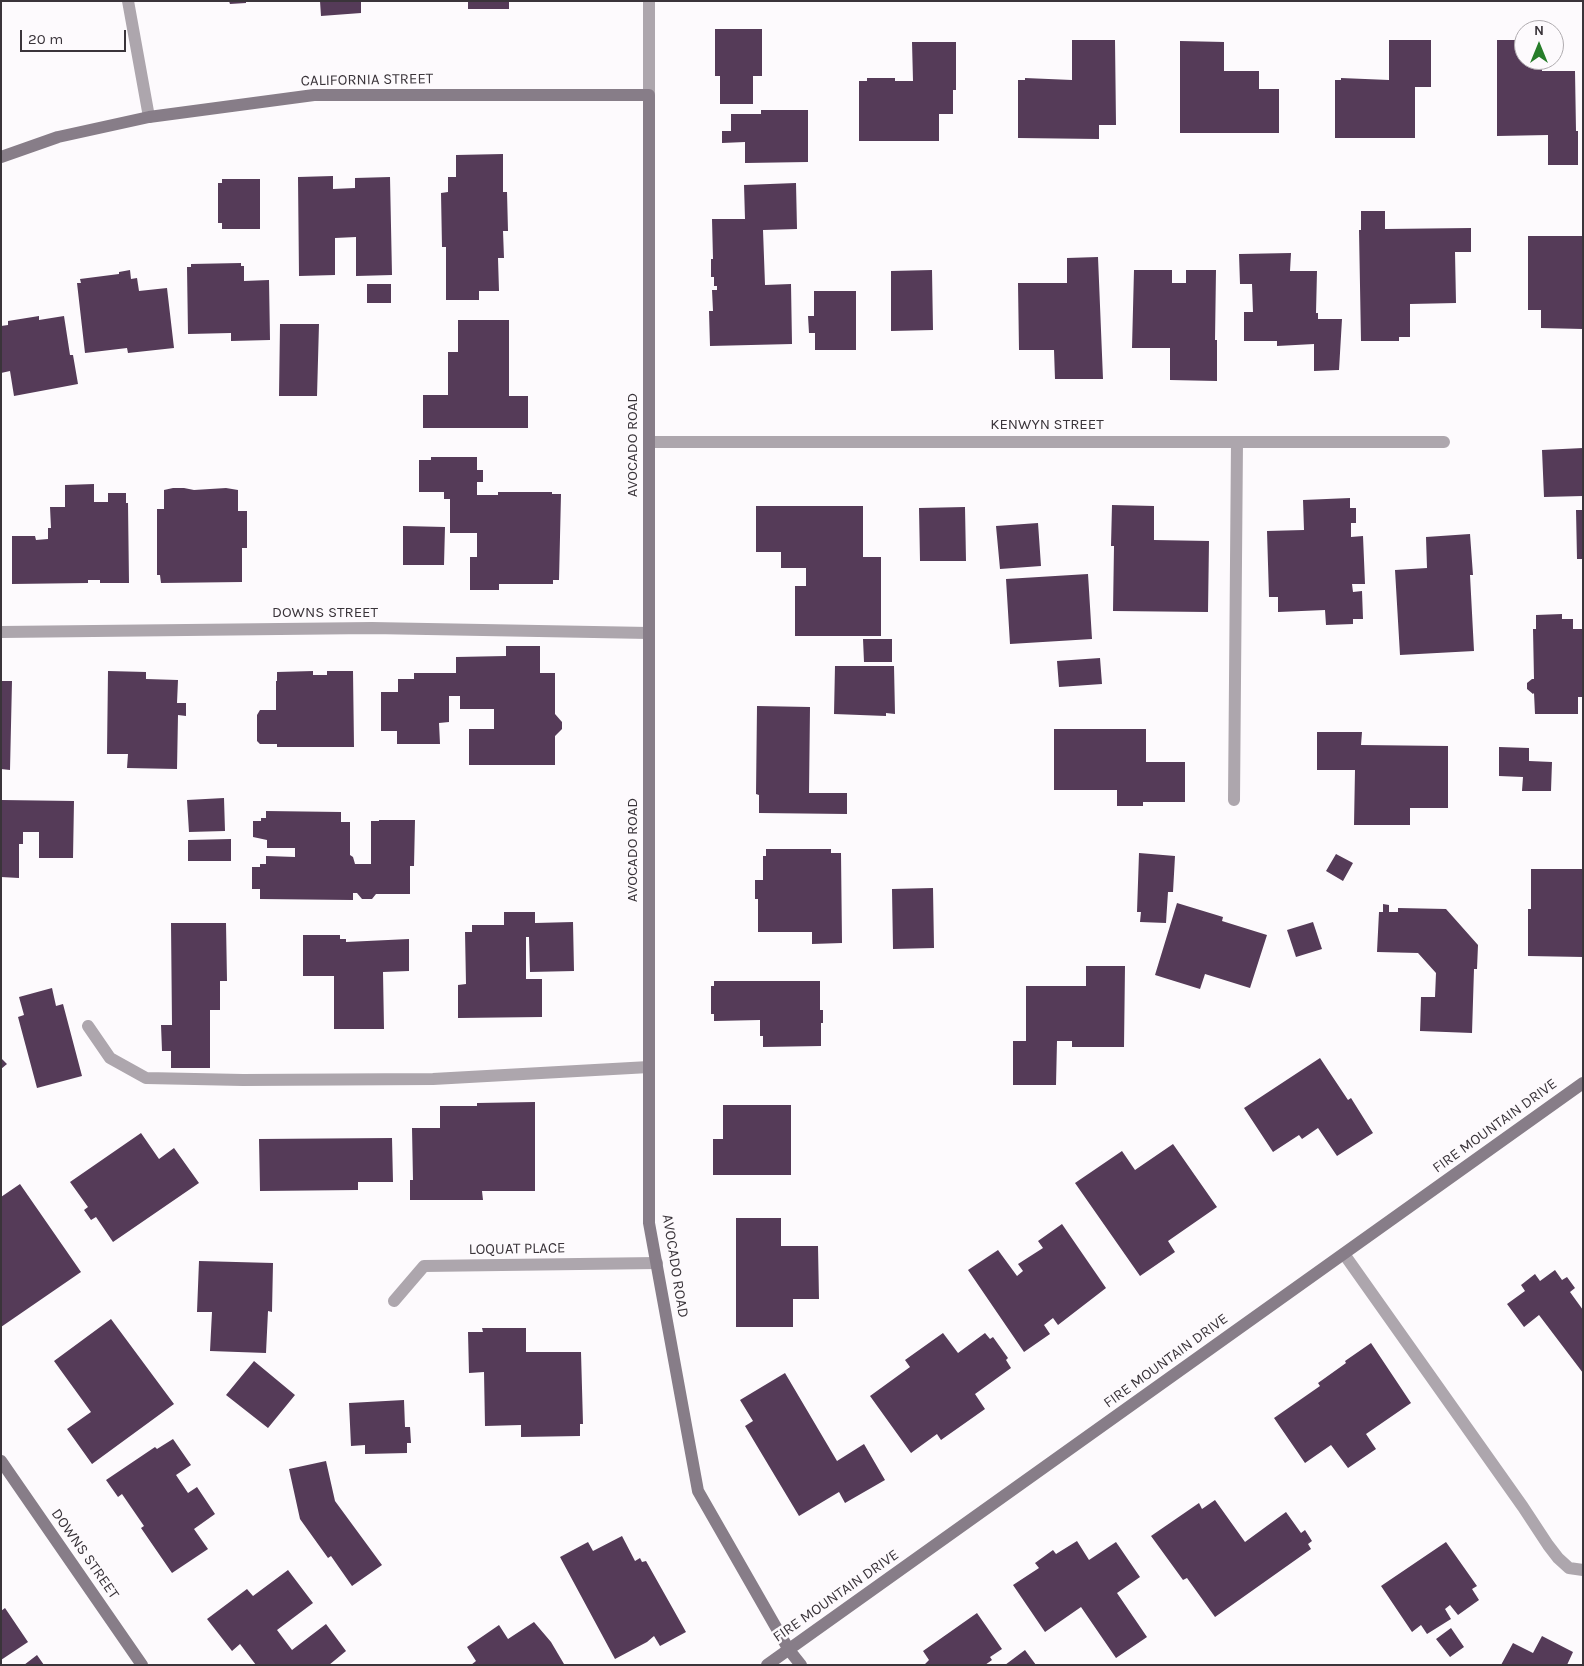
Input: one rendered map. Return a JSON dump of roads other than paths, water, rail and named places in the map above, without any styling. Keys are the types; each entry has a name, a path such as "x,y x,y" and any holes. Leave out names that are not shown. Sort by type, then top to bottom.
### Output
{"street":[{"path":"128,1 149,117"},
{"name":"AVOCADO ROAD","path":"650,1 650,1223 698,1491 789,1650 801,1665"},
{"name":"CALIFORNIA STREET","path":"1,157 58,137 149,117 314,95 650,95"},
{"name":"KENWYN STREET","path":"650,442 1444,442"},
{"path":"1234,800 1237,442"},
{"name":"DOWNS STREET","path":"1,632 372,628 650,633"},
{"path":"88,1026 110,1058 146,1078 243,1080 433,1079 650,1066"},
{"name":"FIRE MOUNTAIN DRIVE","path":"767,1665 1583,1083"},
{"path":"1344,1254 1517,1498 1548,1545 1569,1568 1583,1570"},
{"name":"LOQUAT PLACE","path":"394,1301 424,1266 657,1263"},
{"name":"DOWNS STREET","path":"3,1467 142,1665"}]}
